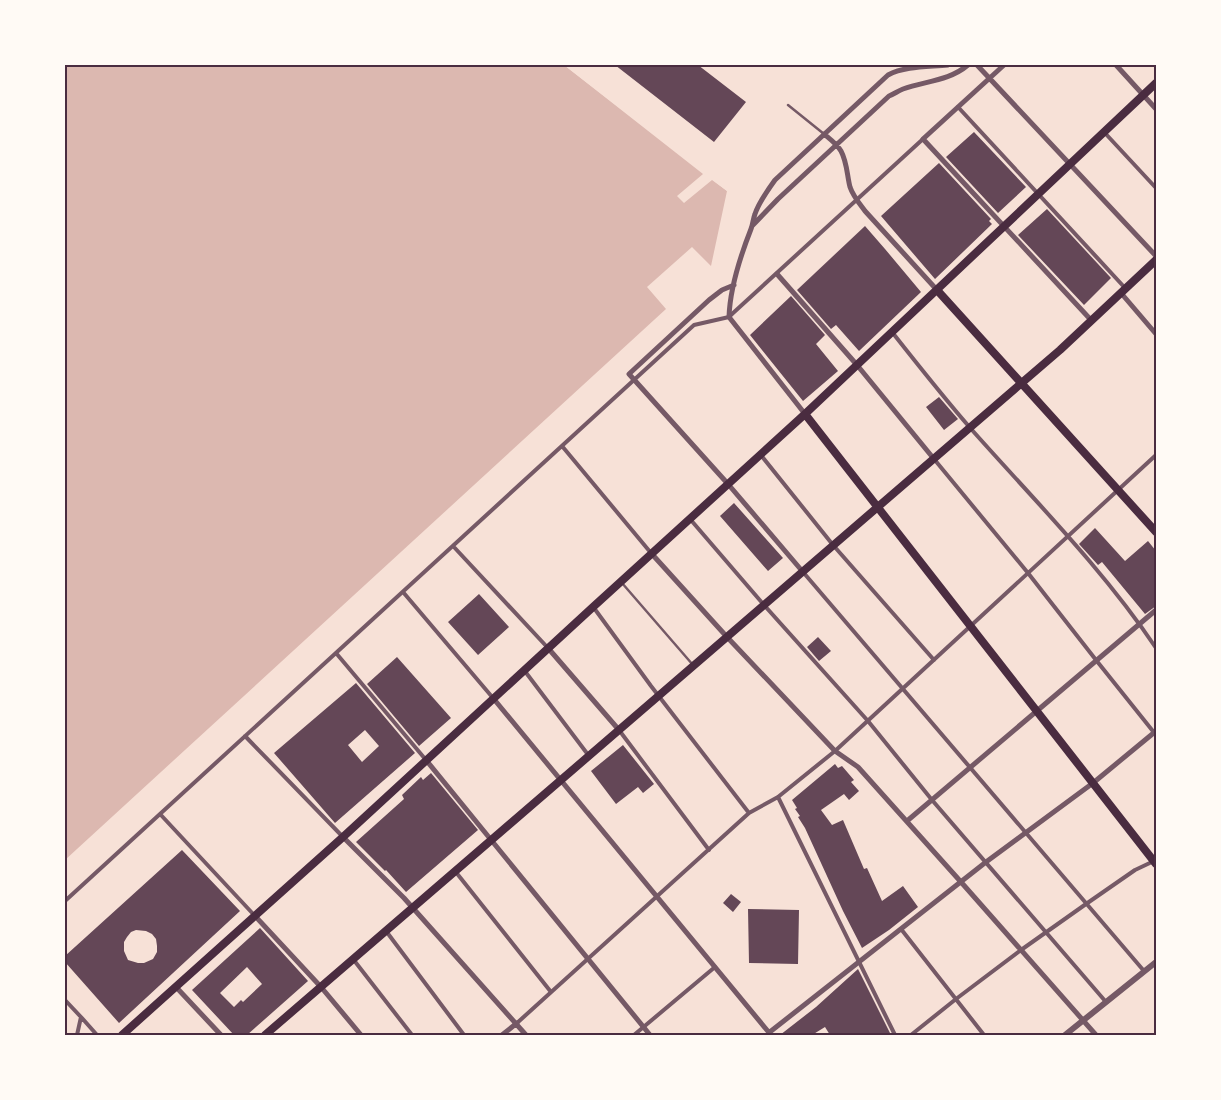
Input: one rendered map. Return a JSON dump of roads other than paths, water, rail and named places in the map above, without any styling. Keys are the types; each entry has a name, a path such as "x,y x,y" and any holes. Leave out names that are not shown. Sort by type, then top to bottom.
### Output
{"main road":[{"path":"122,1035 343,837 593,606 805,414 1156,83"},
{"path":"265,1035 1022,383 1156,260"},
{"path":"937,290 1156,532"},
{"path":"805,414 1155,862"}],"street":[{"path":"805,414 729,317 730,300 742,250 756,211 775,180 888,75 906,68 948,65"},
{"path":"752,226 778,199 889,96 903,89 952,75 968,65"},
{"path":"977,65 1156,256"},
{"path":"65,900 627,386 635,381 694,325 729,317 1004,65"},
{"path":"1116,65 1156,109"},
{"path":"958,107 1124,290 1156,334"},
{"path":"1104,132 1156,188"},
{"path":"824,134 837,145 844,157 850,187 856,200 937,290"},
{"path":"923,139 1091,320"},
{"path":"403,592 657,896 769,1034 986,862 1092,783 1155,733 1028,573 857,365 776,274"},
{"path":"734,285 722,290 709,300 629,374 728,484 1144,972"},
{"path":"892,332 970,427 1068,536 1140,624 1156,648"},
{"path":"562,446 651,553 727,637 835,752 858,767 1096,1035"},
{"path":"760,454 834,545 934,660"},
{"path":"502,1035 749,813 778,797 835,752 1156,455"},
{"path":"690,518 868,721 932,800 1106,1002"},
{"path":"453,546 548,648 619,730 709,850"},
{"path":"593,606 658,696 749,813"},
{"path":"907,821 1156,610"},
{"path":"336,653 426,760 650,1035"},
{"path":"524,670 589,756"},
{"path":"245,736 412,908 526,1035"},
{"path":"778,797 896,1035"},
{"path":"160,814 321,987 361,1035"},
{"path":"910,1035 1046,932 1135,870 1155,862"},
{"path":"455,871 551,992"},
{"path":"902,929 984,1035"},
{"path":"386,931 464,1035"},
{"path":"353,959 412,1035"},
{"path":"1065,1035 1156,962"},
{"path":"634,1035 715,967"},
{"path":"176,987 221,1035"},
{"path":"65,1000 97,1035"},
{"path":"77,1035 80,1017"}],"lane":[{"path":"788,105 824,134"},
{"path":"621,581 693,666"}]}
